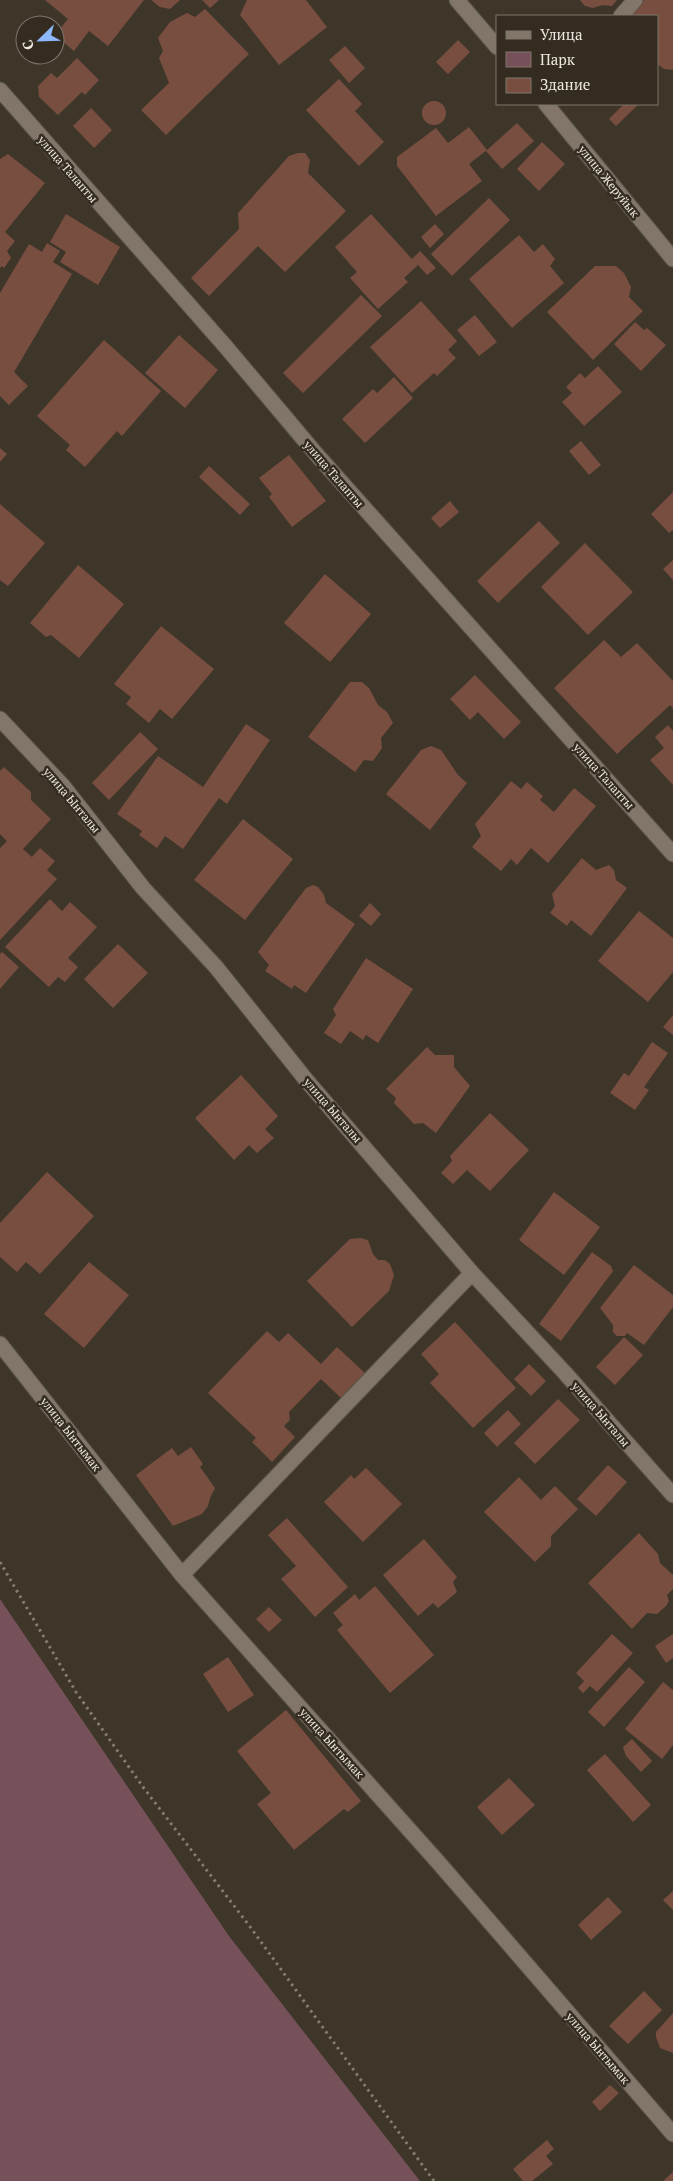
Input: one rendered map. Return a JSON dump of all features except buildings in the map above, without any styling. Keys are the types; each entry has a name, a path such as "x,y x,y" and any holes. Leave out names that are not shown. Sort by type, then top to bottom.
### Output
{"street":[{"path":"457,0 496,45"},
{"path":"622,15 635,0"},
{"name":"улица Талапты","path":"0,90 226,347 317,455 673,854"},
{"name":"улица Жеруйык","path":"547,105 673,259"},
{"name":"улица Ынталы","path":"0,719 63,786 143,888 216,968 307,1081 472,1273 565,1373 673,1495"},
{"path":"182,1575 472,1273"},
{"name":"улица Ынтымак","path":"0,1344 182,1575 438,1862 673,2134"}],"path":[{"path":"0,1562 76,1692 144,1788 251,1928 434,2181"}],"green space":[{"path":"0,1599 229,1936 420,2181 0,2181"}]}
